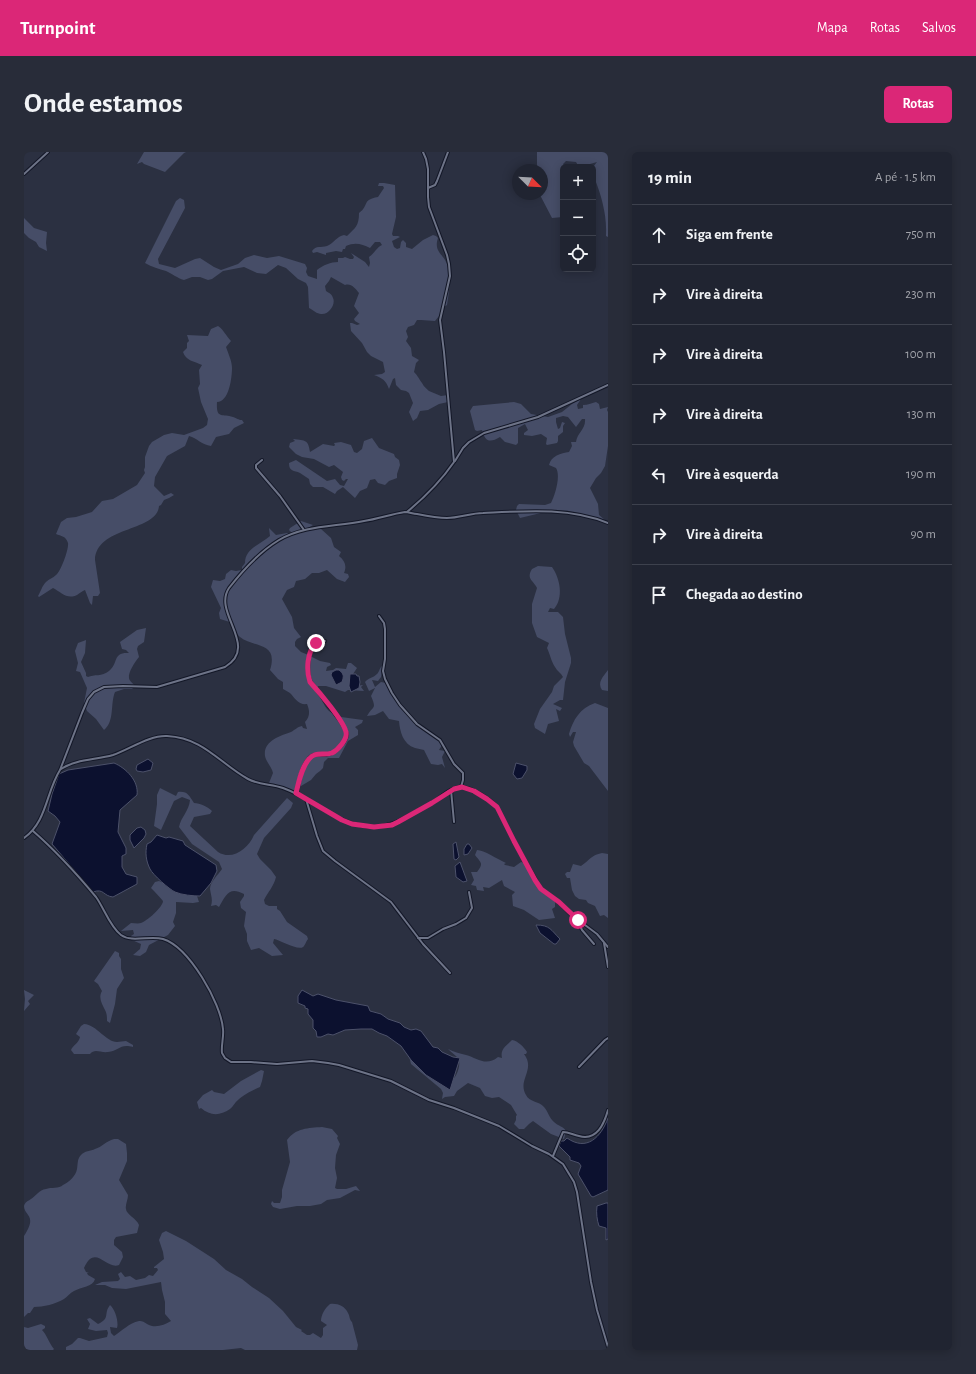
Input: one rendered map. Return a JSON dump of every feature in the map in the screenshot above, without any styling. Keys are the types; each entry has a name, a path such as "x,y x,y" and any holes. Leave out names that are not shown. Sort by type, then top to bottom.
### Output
{"street":[{"path":"24,174 48,152"},
{"path":"423,152 426,159 429,207 447,255 450,276 440,320 454,462"},
{"path":"428,189 437,181 448,152"},
{"path":"407,512 419,502 444,476 463,448 480,435 538,417 608,385"},
{"path":"262,460 256,465 256,468 280,496 304,530"},
{"path":"24,838 33,831 43,813 55,778 60,770 82,713 88,699 94,692 104,687 123,686 157,688 225,667 232,663 238,648 234,626 225,606 225,598 228,590 253,559 280,540 304,530 329,525 362,522 407,512 431,517 448,518 483,513 535,510 592,517 608,523"},
{"path":"379,616 384,623 386,659 383,671 388,686 409,716 443,744 454,764 463,773 461,787"},
{"path":"296,793 301,775 309,758 315,754 329,754 334,752 346,737 346,730 310,682 308,676 309,660 314,646 319,642 325,641"},
{"path":"60,770 70,764 120,752 155,737 167,736 180,738 197,743 204,747 250,780 273,785 296,793 342,820 352,824 374,827 392,825 432,803 451,790 461,787 481,795 497,807 538,884 546,893 597,934 608,947"},
{"path":"451,790 454,822"},
{"path":"306,798 323,851 391,902 418,938 450,973"},
{"path":"33,831 64,861 97,898 113,925 121,935 127,938 162,938 177,948 191,962 206,982 217,1008 224,1028 222,1056 226,1060 231,1062 277,1064 312,1061 339,1065 391,1082 429,1100 486,1120 553,1156 563,1164 574,1182 577,1192 591,1282 608,1348"},
{"path":"418,938 431,937 440,930 466,918 472,908 469,892"},
{"path":"578,920 582,930 594,944"},
{"path":"604,941 608,967"},
{"path":"579,1066 608,1038"},
{"path":"553,1156 563,1132 584,1137 594,1135 602,1127 608,1110"}],"shaded area":[{"path":"144,152 186,152 165,172 142,162 137,164"},
{"path":"537,152 606,152 608,154 608,237 606,236 606,223 603,204 596,181 595,164 597,162 590,164 577,164 576,162 566,161 563,164 560,164 560,217 552,218 543,200 548,200 548,164 537,164"},
{"path":"379,183 395,185 396,217 392,234 393,236 400,237 392,241 394,247 397,249 400,248 403,240 406,243 406,247 412,249 423,240 433,235 436,236 438,238 438,250 447,263 449,272 450,281 447,305 444,307 443,314 435,321 417,320 414,325 408,327 406,331 408,337 406,341 411,348 412,356 419,360 416,363 414,372 424,386 429,391 441,396 448,395 450,398 448,402 439,404 428,410 420,411 417,418 413,421 409,412 413,403 409,393 401,390 396,385 395,378 393,379 389,389 387,383 374,375 385,372 383,362 371,356 351,331 350,323 357,325 360,324 354,319 359,313 354,306 359,293 351,285 345,285 331,277 325,286 326,291 333,297 334,303 327,313 321,314 316,313 309,308 308,287 306,283 298,279 286,268 278,265 266,274 257,273 244,267 223,271 212,279 208,280 200,277 192,277 184,280 145,263 176,201 180,198 184,200 185,208 158,259 159,264 175,268 200,258 221,270 238,264 245,258 254,255 267,258 279,256 305,264 308,276 317,279 317,270 327,264 338,262 338,258 345,257 353,259 354,257 351,253 365,262 369,267 369,257 382,245 380,242 375,242 370,248 364,245 352,244 346,246 342,252 336,251 326,253 326,255 317,252 313,253 312,251 317,247 327,246 337,238 344,235 347,236 352,231 357,224 359,213 364,208 367,201 378,197 384,188 383,186 378,186"},
{"path":"24,218 34,228 47,232 47,251 39,247 36,242 24,233"},
{"path":"218,326 231,341 226,347 231,360 232,368 229,389 224,398 217,402 217,408 220,415 234,417 242,420 244,423 234,428 229,434 216,437 211,446 189,436 185,446 167,456 155,477 154,486 164,496 171,493 174,495 164,500 159,506 156,514 148,521 115,535 105,541 98,549 95,560 100,593 98,596 93,596 92,605 85,590 70,597 53,588 39,597 38,596 47,581 58,573 66,555 68,543 66,539 56,534 61,522 67,518 92,512 102,501 113,499 137,485 145,473 145,457 152,442 164,435 172,433 184,435 207,425 208,419 201,402 198,388 200,384 199,370 202,365 188,359 183,352 187,348 187,343 189,341 187,335 208,336 211,329"},
{"path":"581,399 577,405 578,409 583,408 583,405 596,402 599,404 600,409 608,407 608,446 605,466 590,488 598,504 599,515 606,521 567,512 545,512 520,518 516,510 519,504 545,505 551,503 556,491 558,476 556,468 549,465 550,462 557,456 569,452 572,446 571,442 576,442 584,426 585,419 582,419 576,427 568,417 563,416 556,418 558,429 560,428 562,422 565,423 563,426 563,432 558,436 557,443 547,445 547,438 541,434 532,436 524,435 524,433 528,430 525,424 518,428 518,443 516,445 505,442 500,437 491,441 486,439 482,430 475,430 470,411 473,406 514,402 521,404 531,414 548,417 562,412"},
{"path":"372,438 379,448 394,454 399,460 400,465 397,478 389,481 385,485 378,483 375,479 370,480 367,488 360,491 355,498 343,487 335,494 323,487 313,487 310,484 309,479 290,468 289,463 296,460 327,481 335,479 340,485 344,486 348,479 344,481 342,480 341,477 343,472 334,465 329,467 314,459 302,457 296,454 289,447 290,443 295,441 293,439 306,441 310,452 323,444 334,446 334,443 341,442 351,445 354,452 357,453 362,449 364,441"},
{"path":"301,521 313,525 308,528 309,530 324,526 321,529 331,538 334,547 341,552 339,556 345,564 344,573 348,574 349,577 345,582 337,579 327,570 319,573 312,573 305,579 296,581 294,587 287,590 282,599 292,617 294,628 301,637 295,642 295,646 301,652 320,661 330,663 331,665 327,667 326,671 336,668 346,669 348,663 351,663 357,668 353,674 356,686 363,685 361,687 364,691 348,690 345,692 326,686 318,686 316,691 329,711 341,717 363,720 362,723 355,727 358,730 358,735 348,741 339,758 328,758 324,762 323,768 311,780 301,786 299,785 293,791 277,787 269,783 273,773 265,756 265,751 269,743 277,737 291,732 300,726 307,729 305,722 309,716 309,711 307,704 300,703 290,693 283,689 283,682 270,670 272,661 271,654 268,650 240,637 233,623 220,619 219,613 221,608 211,587 213,580 220,581 225,579 226,574 231,570 242,570 250,550 270,536 269,528 276,535 287,533 292,536 293,534 289,530 290,528"},
{"path":"538,566 552,567 559,582 559,599 554,609 550,608 548,612 558,612 563,617 565,634 571,658 571,663 565,682 563,700 553,704 562,708 560,711 556,709 559,721 548,724 545,734 535,728 534,724 540,709 552,692 554,686 563,677 552,662 547,648 549,643 537,637 532,623 532,604 537,588 530,577 530,572"},
{"path":"146,628 144,642 138,646 137,649 139,657 132,667 129,676 130,680 135,686 132,689 124,689 115,692 110,722 104,730 96,719 87,711 84,703 87,688 80,672 76,671 78,663 75,651 78,643 86,640 85,653 81,662 86,676 101,675 112,668 120,654 129,653 122,649 120,642 137,630"},
{"path":"383,665 381,677 378,681 372,680 375,687 381,682 386,683 394,698 406,714 411,716 439,739 442,745 439,750 445,751 442,757 445,768 442,764 431,764 424,750 415,748 405,741 401,733 399,721 389,719 383,711 375,715 367,716 374,707 371,696 375,688 369,691 365,682 377,674"},
{"path":"336,670 341,671 343,677 342,682 336,685 331,675 332,672"},
{"path":"608,670 608,691 602,690 600,682"},
{"path":"350,674 356,674 359,676 360,682 359,688 351,692 349,686"},
{"path":"595,703 608,708 608,791 589,766 584,763 574,746 573,742 576,732 573,732 570,737 569,734 581,711"},
{"path":"148,759 153,763 151,770 143,772 137,771 137,765"},
{"path":"114,763 123,768 131,776 137,790 137,795 120,810 118,832 126,848 126,854 122,856 122,867 126,874 137,877 137,884 113,897 99,891 93,892 52,844 60,822 48,811 59,774 68,770"},
{"path":"516,763 527,766 527,770 522,778 517,779 513,774"},
{"path":"160,788 176,796 178,792 186,793 194,803 204,806 212,811 210,814 194,817 190,826 218,852 229,855 244,849 254,835 287,798 293,803 291,808 264,838 257,854 276,877 264,900 265,904 269,906 277,906 277,909 287,922 307,936 308,939 304,946 297,948 274,939 273,943 283,955 272,956 259,948 251,950 247,941 247,934 244,926 246,912 241,908 240,902 244,894 231,891 219,907 216,905 211,906 212,899 210,886 222,869 219,862 192,844 179,827 190,800 182,797 174,801 161,830 154,826 157,795"},
{"path":"141,827 145,830 146,834 134,848 130,840 130,835 137,828"},
{"path":"157,835 183,841 185,845 216,865 217,871 211,883 200,896 175,892 161,882 152,872 147,860 146,847 147,844"},
{"path":"456,842 459,857 456,860 454,859 453,844"},
{"path":"467,844 469,844 472,848 468,854 464,855 464,849"},
{"path":"477,850 487,853 506,863 504,864 505,865 514,867 521,862 524,863 538,886 555,902 555,907 552,909 555,918 539,920 524,910 513,906 512,895 515,892 504,886 502,880 489,888 483,887 484,891 477,890 476,886 471,885 474,880 471,872 477,872 481,865 475,855"},
{"path":"602,853 608,854 608,918 604,915 600,916 595,906 588,903 586,900 579,899 575,896 572,890 570,878 567,878 565,874 570,872 573,864 581,866 593,856"},
{"path":"460,862 467,881 463,882 456,877 455,866"},
{"path":"159,881 197,896 199,902 176,902 176,913 173,922 175,926 168,935 149,945 146,952 140,956 133,955 140,949 141,944 132,940 131,936 134,934 133,930 121,931 131,923 144,922 160,907 163,901 151,888 155,882"},
{"path":"536,925 547,927 560,939 556,944 554,944 540,933"},
{"path":"115,951 119,953 121,959 121,969 124,978 117,989 110,1023 107,1021 106,1013 101,1001 100,996 102,991 98,984 94,981"},
{"path":"24,990 34,995 28,1001 30,1004 24,1011 25,999"},
{"path":"302,990 313,996 318,994 336,1000 368,1006 370,1011 381,1014 411,1030 416,1029 421,1031 433,1047 438,1048 442,1052 453,1057 460,1058 450,1090 426,1075 411,1060 401,1046 387,1036 372,1029 345,1030 333,1035 328,1034 317,1037 316,1031 313,1028 313,1020 308,1014 308,1009 298,1003 298,996"},
{"path":"84,1024 93,1027 113,1041 126,1041 133,1045 133,1047 125,1046 108,1052 94,1051 90,1054 74,1054 71,1050 80,1037 76,1034"},
{"path":"512,1040 521,1044 527,1052 524,1054 527,1060 528,1070 524,1090 527,1097 542,1105 552,1120 565,1129 564,1139 551,1134 533,1121 524,1129 519,1129 514,1124 517,1115 511,1105 499,1097 492,1098 485,1096 480,1088 468,1083 457,1091 454,1096 445,1097 442,1099 443,1093 441,1089 411,1064 407,1048 450,1082 456,1075 459,1067 459,1061 458,1058 448,1049 486,1062 494,1060 498,1057 502,1058 503,1050"},
{"path":"261,1070 264,1071 260,1087 243,1096 230,1109 223,1113 211,1114 201,1108 199,1109 197,1102 203,1095 212,1090 214,1092 224,1094 241,1081"},
{"path":"608,1118 608,1190 593,1197 578,1174 581,1166 579,1163 570,1160 570,1157 559,1146 561,1141 564,1141 567,1138 574,1142 587,1143 597,1136"},
{"path":"322,1127 332,1129 338,1136 337,1138 340,1144 336,1155 335,1168 337,1178 335,1188 346,1189 356,1186 360,1191 355,1190 340,1198 327,1200 321,1204 280,1209 273,1207 271,1204 272,1201 274,1203 280,1203 290,1162 287,1140 298,1131 307,1128"},
{"path":"114,1139 118,1139 126,1144 127,1161 119,1180 128,1195 126,1211 139,1225 137,1233 116,1237 114,1240 114,1245 122,1252 123,1257 119,1265 114,1266 96,1257 92,1258 88,1261 84,1268 86,1272 89,1273 87,1273 88,1275 95,1279 92,1284 74,1291 64,1299 57,1302 45,1306 34,1307 30,1313 24,1317 24,1236 30,1224 30,1220 24,1205 41,1191 48,1188 59,1187 68,1182 75,1174 79,1158 82,1154"},
{"path":"608,1203 608,1239 606,1240 606,1228 599,1226 597,1219 597,1206"},
{"path":"166,1231 186,1241 214,1259 226,1270 269,1298 283,1311 296,1327 307,1335 313,1333 321,1338 323,1335 323,1328 327,1325 321,1321 325,1310 330,1304 343,1307 349,1314 352,1322 358,1345 357,1350 245,1350 241,1348 223,1350 66,1350 66,1347 78,1338 89,1341 107,1337 107,1330 96,1331 88,1329 90,1324 87,1319 90,1318 98,1324 102,1322 106,1318 110,1305 115,1312 117,1319 117,1328 110,1327 111,1333 114,1336 135,1322 139,1321 156,1326 171,1321 165,1314 165,1302 161,1282 126,1289 112,1288 105,1285 95,1285 102,1282 118,1281 120,1279 118,1274 121,1272 125,1277 130,1276 136,1280 145,1278 149,1275 153,1276 158,1270 154,1267 164,1259 159,1240 162,1233"},
{"path":"41,1324 45,1326 42,1330 54,1349 24,1350 24,1327 28,1328"}],"route":[{"path":"316,643 309,660 308,676 310,682 341,722 347,734 340,746 334,752 329,754 315,754 309,758 305,764 296,793 342,820 352,824 374,827 392,825 454,789 462,787 474,791 497,807 541,889 559,902 578,920"}]}
